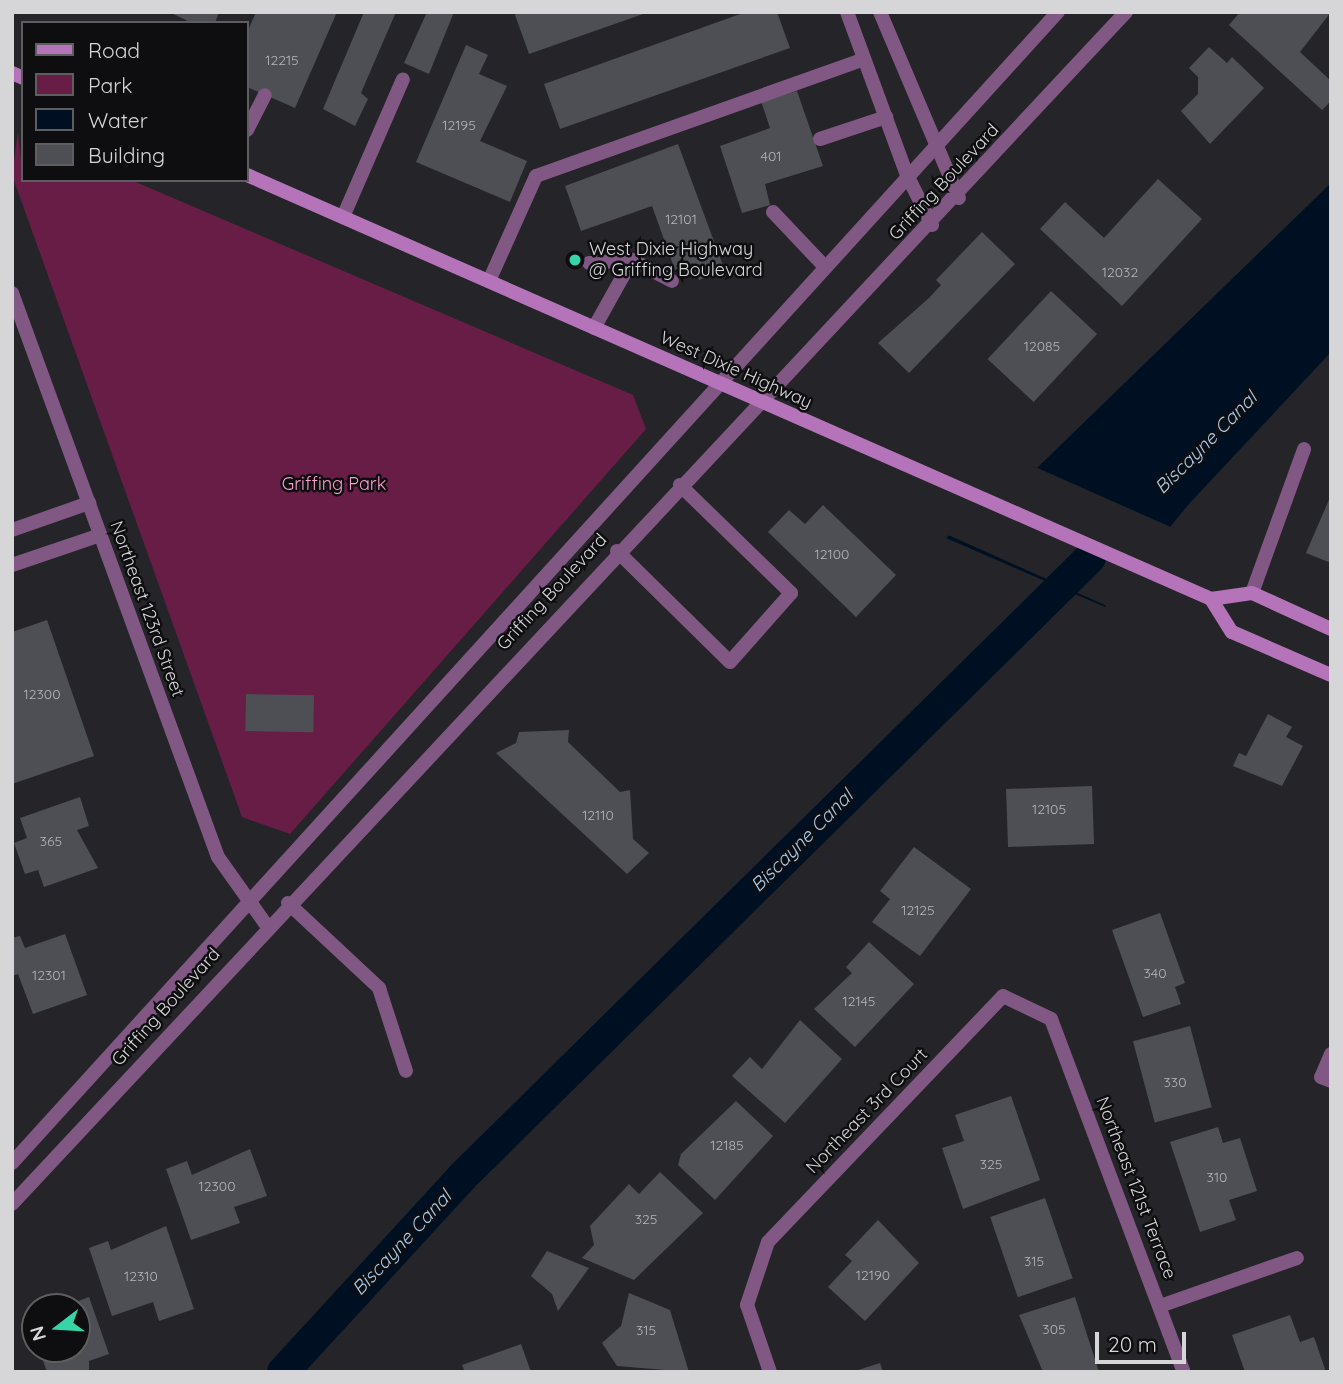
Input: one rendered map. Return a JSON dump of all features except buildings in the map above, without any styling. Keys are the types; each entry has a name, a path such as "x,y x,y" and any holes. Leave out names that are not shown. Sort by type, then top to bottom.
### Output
{"main road":[{"name":"West Dixie Highway","path":"248,175 1211,600"},
{"path":"1331,629 1252,593 1211,600 1232,632 1331,676"}],"street":[{"path":"847,12 906,175 932,225"},
{"path":"880,12 933,146 959,198"},
{"name":"Griffing Boulevard","path":"12,1163 824,265 1058,12"},
{"name":"Griffing Boulevard","path":"12,1204 267,926 757,401 959,198 1126,12"},
{"path":"489,281 536,176 864,59"},
{"path":"342,217 403,79"},
{"path":"248,128 265,95"},
{"path":"820,139 886,117"},
{"path":"773,212 824,265"},
{"path":"594,328 632,260"},
{"path":"589,263 632,260 671,281"},
{"name":"Northeast 123rd Street","path":"12,293 209,834 248,905 267,926"},
{"path":"1252,593 1304,449"},
{"path":"617,551 730,662 791,593 680,485"},
{"path":"12,530 89,503"},
{"path":"12,565 100,535"},
{"path":"288,904 379,988 406,1071"},
{"name":"Northeast 3rd Court","path":"770,1372 747,1305 768,1242 1003,996 1051,1019"},
{"name":"Northeast 121st Terrace","path":"1051,1019 1184,1372"},
{"path":"1331,1054 1321,1077 1331,1081"},
{"path":"1160,1306 1297,1258"}],"green space":[{"name":"Griffing Park","path":"18,132 21,182 136,182 633,395 646,429 290,834 242,817 12,175"}],"water":[{"path":"1331,183 1331,352 1188,505 1105,607 946,538 1038,467"}],"pier":[{"path":"1033,466 1173,528 1109,607 946,534"}],"waterway":[{"name":"Biscayne Canal","path":"283,1372 463,1176 1090,558"}],"place":[{"name":"West Dixie Highway @ Griffing Boulevard","path":"575,260"}]}
